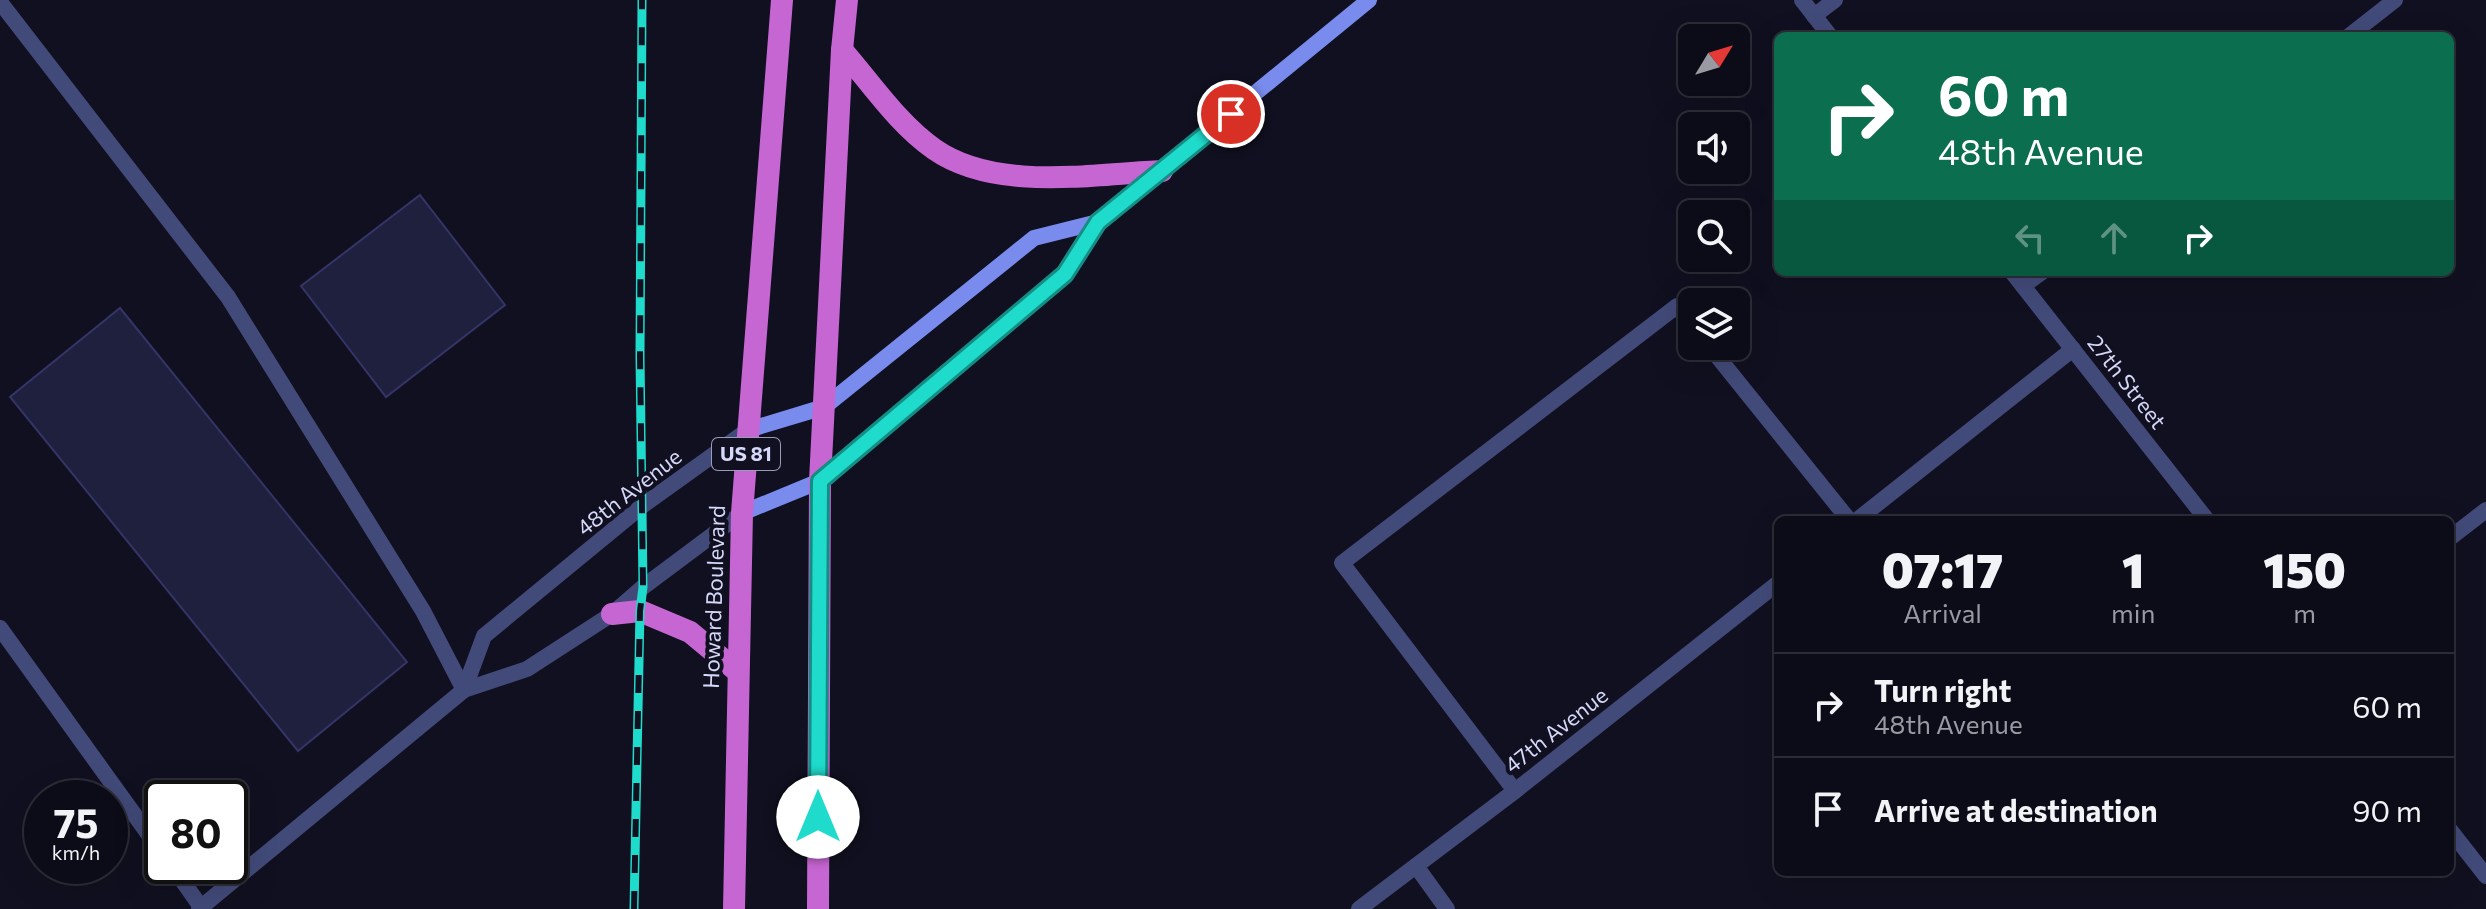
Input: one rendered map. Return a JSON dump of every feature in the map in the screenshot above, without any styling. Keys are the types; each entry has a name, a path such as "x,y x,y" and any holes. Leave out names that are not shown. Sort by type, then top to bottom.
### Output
{"highway":[{"name":"Howard Boulevard","path":"734,909 742,513 782,0"},
{"path":"818,909 820,481 847,0"},
{"path":"842,50 912,129 935,150 963,164 989,173 1022,176 1162,171"},
{"path":"612,614 640,611 690,632 737,671"}],"main road":[{"name":"48th Avenue","path":"742,513 820,481 1065,274 1098,222 1369,0"},
{"name":"48th Avenue","path":"748,430 824,407 1034,238 1098,222"}],"street":[{"path":"1802,0 1827,32"},
{"path":"1814,16 1835,0"},
{"path":"2354,32 2395,0"},
{"path":"0,2 228,297 423,611 464,690"},
{"name":"27th Street","path":"2015,276 2204,516"},
{"path":"2023,286 2037,276"},
{"path":"1515,791 1342,563 1678,307"},
{"path":"1862,516 2073,349"},
{"path":"1720,360 1846,516"},
{"name":"48th Avenue","path":"464,690 484,636 642,506 748,430"},
{"path":"2454,535 2486,510"},
{"name":"48th Avenue","path":"200,908 464,690 527,669 612,614 742,513"},
{"name":"47th Avenue","path":"1359,909 1515,791 1774,586"},
{"path":"0,628 144,828"},
{"path":"2454,835 2486,876"},
{"path":"1416,866 1447,909"},
{"path":"184,884 200,908"}],"building":[{"path":"420,195 505,305 386,397 301,286"},
{"path":"120,308 407,662 298,751 10,397"}],"railway":[{"path":"634,909 643,587 640,356 642,0"}],"route":[{"path":"818,817 820,481 1065,274 1098,222 1231,114"}]}
